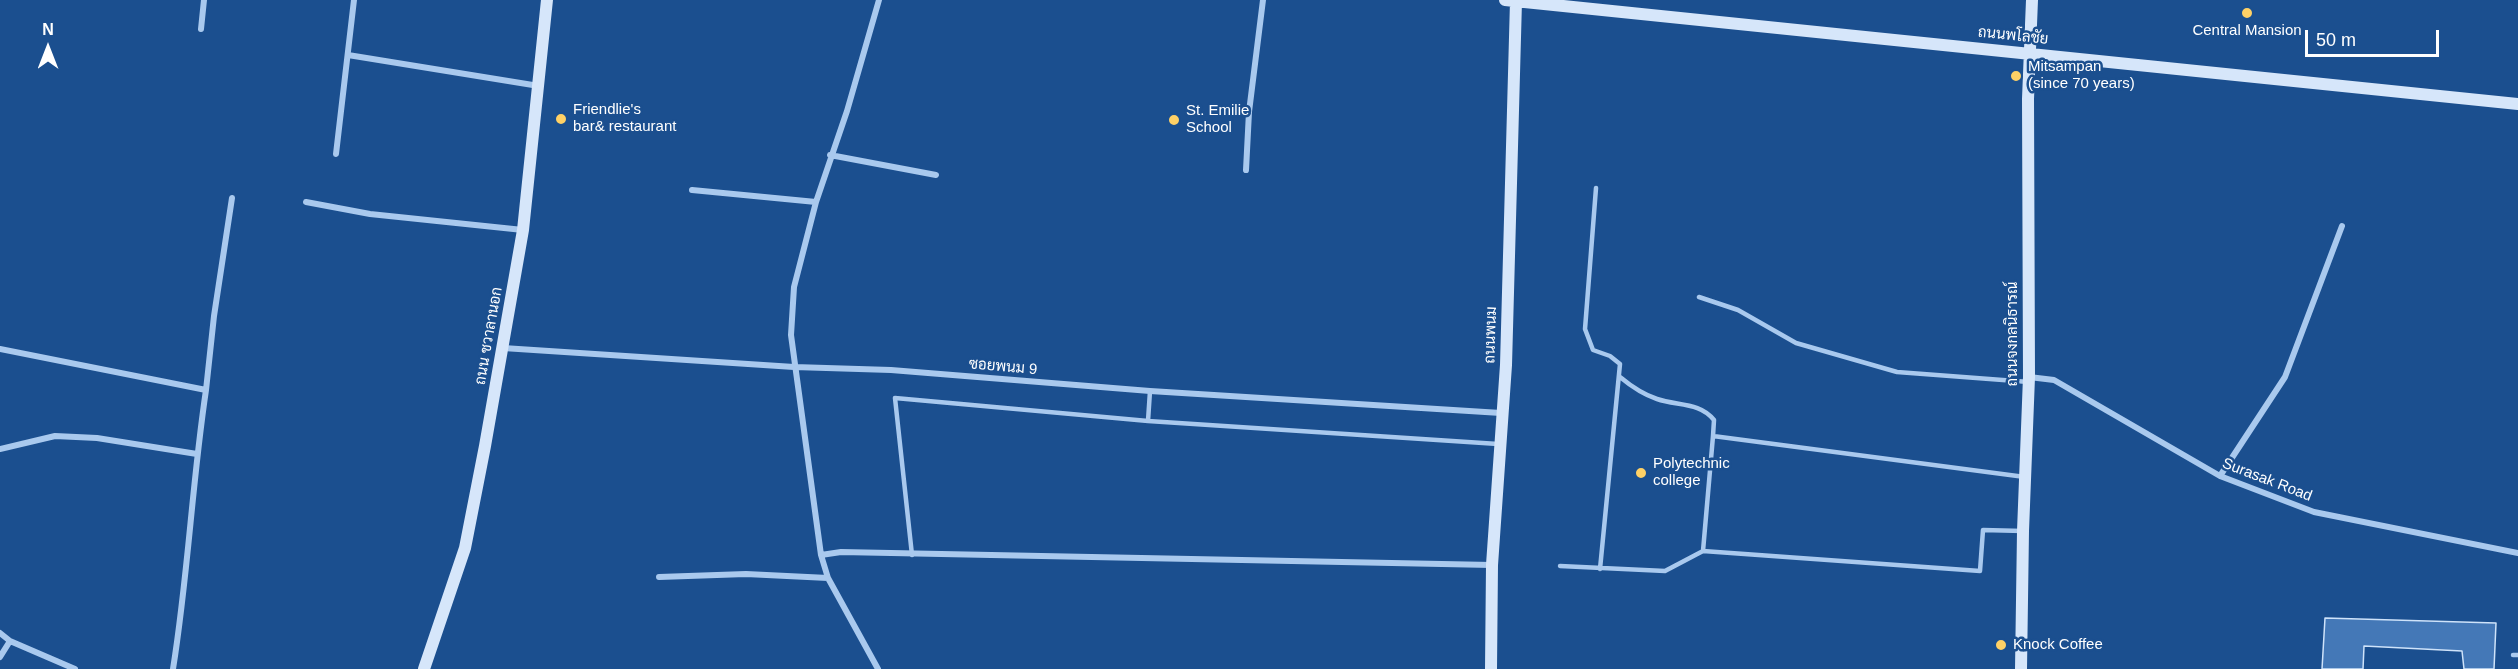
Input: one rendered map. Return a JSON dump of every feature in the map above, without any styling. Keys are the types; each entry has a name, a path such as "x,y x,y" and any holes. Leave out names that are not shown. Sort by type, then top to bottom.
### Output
{"street":[{"path":"201,29 204,0"},
{"path":"336,154 354,0"},
{"name":"ถนน ชวาลานอก","path":"424,669 465,548 523,230 548,0"},
{"path":"878,669 828,578 821,555 791,335 794,287 816,202 830,155 847,111 879,0"},
{"path":"1246,170 1249,112 1263,0"},
{"name":"ถนนจงกลนิธารณ์","path":"2021,669 2023,531 2029,379 2028,99 2032,0"},
{"name":"ถนนพโลชัย","path":"1511,1 1568,3 2518,104"},
{"name":"ถนนพนม","path":"1491,669 1492,565 1506,365 1511,1"},
{"path":"348,55 538,86"},
{"path":"830,155 936,175"},
{"path":"692,190 816,202"},
{"path":"173,669 183,607 197,454 214,316 232,198"},
{"path":"306,202 370,214 523,230"},
{"path":"2220,476 2285,377 2342,226"},
{"name":"ซอยพนม 9","path":"502,348 794,367 891,370 1150,391 1501,413"},
{"path":"0,349 206,390"},
{"name":"Surasak Road","path":"2029,379 2054,380 2220,476 2314,512 2518,553"},
{"path":"0,449 55,436 97,438 197,454"},
{"path":"821,555 841,552 1492,565"},
{"path":"659,577 746,574 828,578"},
{"path":"0,633 10,641 75,669"},
{"path":"0,657 10,641"}],"lane":[{"path":"1596,188 1585,330 1593,350 1610,356 1620,364 1600,569"},
{"path":"1699,297 1738,310 1796,343 1897,372 2029,379"},
{"path":"1620,377 1637,392 1708,412 1714,420 1703,551"},
{"path":"1148,421 1150,391"},
{"path":"912,555 895,398 1148,421 1499,444"},
{"path":"1713,436 2025,477"},
{"path":"1560,566 1665,571 1703,551 1980,571 1983,530 2023,531"}],"building":[{"path":"2325,618 2496,623 2494,669 2464,669 2462,651 2364,646 2363,669 2322,669"}],"place":[{"name":"Central Mansion","path":"2247,13"},
{"name":"Mitsampan (since 70 years)","path":"2016,76"},
{"name":"Friendlie's bar& restaurant","path":"561,119"},
{"name":"St. Emilie School","path":"1174,120"},
{"name":"Polytechnic college","path":"1641,473"},
{"name":"Knock Coffee","path":"2001,645"}]}
